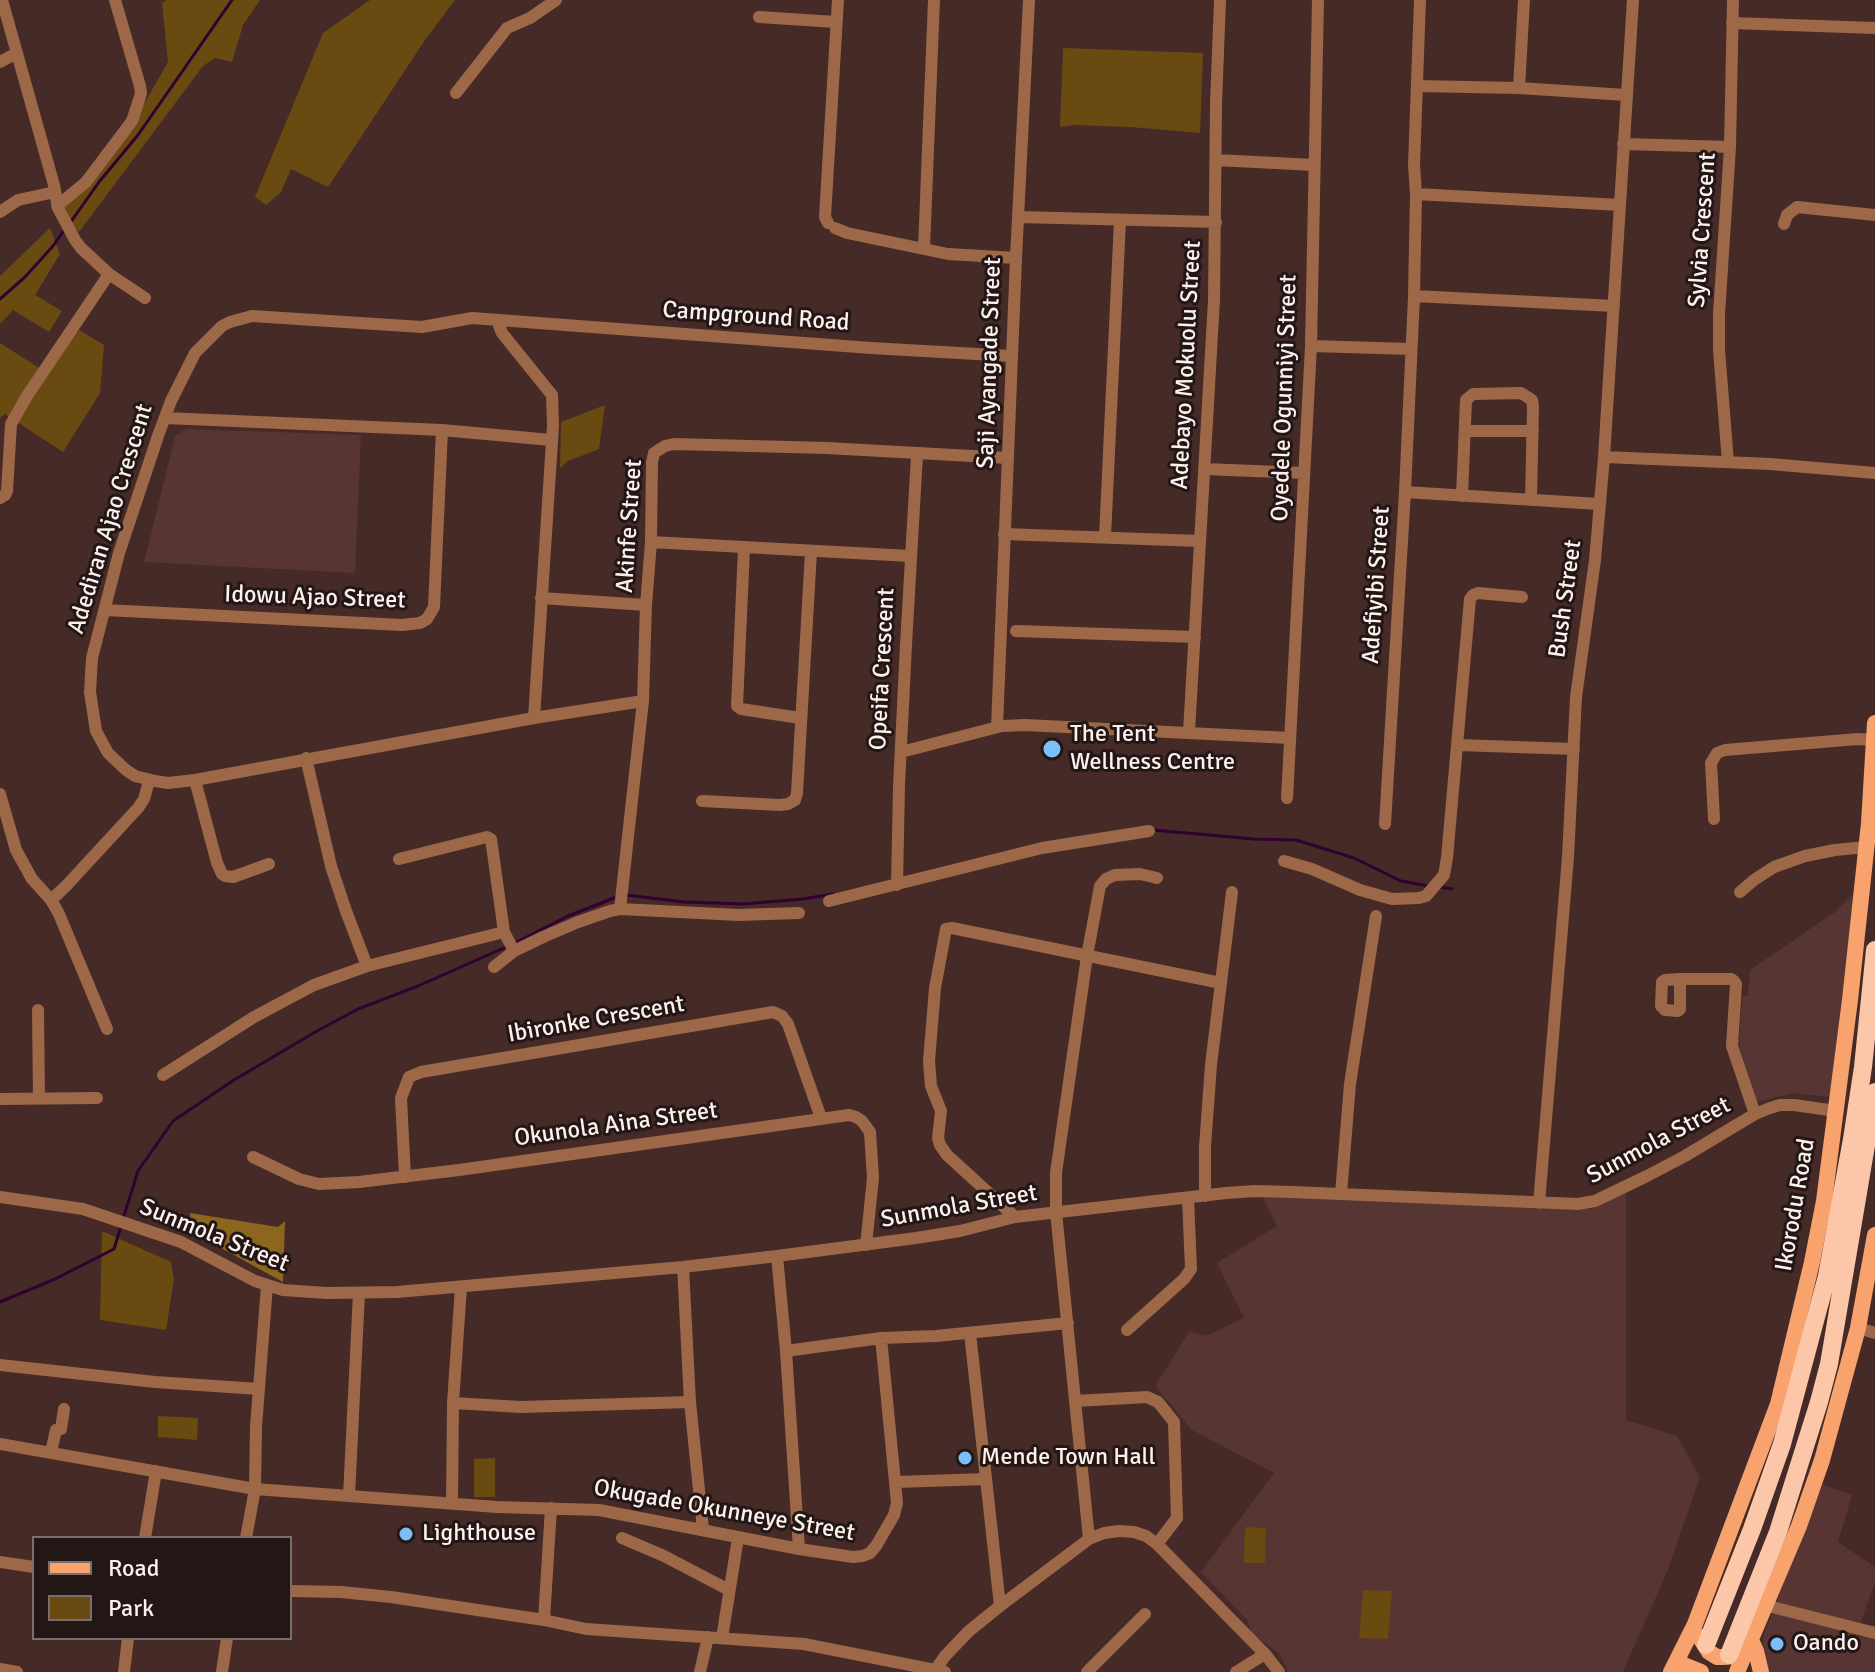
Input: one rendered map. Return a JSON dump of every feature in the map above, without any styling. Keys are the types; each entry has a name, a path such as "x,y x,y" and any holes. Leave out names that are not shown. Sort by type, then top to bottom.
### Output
{"highway":[{"name":"Ikorodu Road","path":"1706,1645 1782,1444 1824,1291 1852,1139 1875,950"},
{"path":"1733,1663 1783,1517 1829,1364 1875,1092"}],"main road":[{"name":"Ikorodu Road","path":"1674,1667 1695,1624 1778,1404 1812,1262 1824,1201 1850,1000 1875,723"},
{"path":"1733,1663 1751,1640 1799,1526 1822,1460 1858,1328 1875,1235"},
{"path":"1695,1624 1702,1643 1717,1657 1737,1656 1751,1640"},
{"path":"1751,1640 1761,1672"},
{"path":"1674,1667 1701,1672"}],"street":[{"path":"2,0 57,202 78,244 109,274 145,298"},
{"path":"0,212 18,200 57,202 86,182 132,121 141,93 115,0"},
{"path":"456,93 507,28 530,18 556,0"},
{"path":"838,0 825,217 832,226 847,233 948,254 1016,258"},
{"path":"924,249 934,0"},
{"name":"Saji Ayangade Street","path":"997,727 1029,0"},
{"name":"Adebayo Mokuolu Street","path":"1189,732 1214,300 1220,0"},
{"name":"Oyedele Ogunniyi Street","path":"1287,798 1311,346 1318,0"},
{"name":"Adefiyibi Street","path":"1385,824 1414,296 1414,165 1420,0"},
{"path":"1519,88 1524,0"},
{"name":"Bush Street","path":"1539,1203 1568,857 1578,672 1595,560 1604,457 1633,0"},
{"name":"Sylvia Crescent","path":"1728,462 1719,349 1730,147 1733,0"},
{"path":"759,17 836,22"},
{"path":"1732,23 1875,28"},
{"path":"0,62 17,53"},
{"path":"1418,86 1626,95"},
{"path":"1623,144 1730,147"},
{"path":"1216,160 1314,165"},
{"path":"1416,194 1620,205"},
{"path":"1784,224 1787,215 1797,207 1875,215"},
{"path":"1018,217 1216,222"},
{"path":"1105,537 1120,220"},
{"path":"0,498 7,491 11,424 109,274"},
{"path":"1414,296 1614,306"},
{"name":"Adediran Ajao Crescent","path":"149,781 135,776 116,762 101,743 92,711 90,675 119,553 171,401 195,353 222,326 242,318 264,316 422,327 472,318 497,320"},
{"path":"497,320 502,333 552,395 553,426 534,718"},
{"name":"Campground Road","path":"497,320 1012,356"},
{"path":"1311,346 1411,349"},
{"path":"1462,496 1466,400 1473,394 1521,393 1532,400 1531,500"},
{"path":"165,418 442,430 551,440"},
{"name":"Idowu Ajao Street","path":"105,610 402,625 420,623 427,619 434,607 442,430"},
{"path":"1465,431 1533,431"},
{"name":"Akinfe Street","path":"620,902 643,701 654,453 674,444 827,448 1008,458"},
{"name":"Opeifa Crescent","path":"897,882 917,455"},
{"path":"1604,457 1875,473"},
{"path":"1204,469 1304,473"},
{"path":"1405,492 1599,504"},
{"path":"1004,534 1200,541"},
{"path":"651,542 910,556"},
{"path":"744,548 737,706 800,718"},
{"path":"702,801 780,805 795,800 811,552"},
{"path":"1284,861 1392,899 1426,896 1444,875 1470,599 1478,593 1522,597"},
{"path":"541,598 646,605"},
{"path":"1016,631 1195,637"},
{"path":"51,900 138,808 149,781 168,783 195,780 643,701"},
{"path":"901,752 997,727 1025,725 1290,738"},
{"path":"1714,819 1711,763 1717,753 1874,740"},
{"path":"1458,745 1574,749"},
{"path":"306,758 331,866 367,966"},
{"path":"195,780 222,874 233,877 269,864"},
{"path":"0,794 16,850 32,879 51,900 68,933 107,1029"},
{"path":"829,901 1042,848 1149,831"},
{"path":"399,859 487,837 491,839 510,943 494,967"},
{"path":"1740,892 1774,867 1805,856 1866,847"},
{"path":"1089,1539 1056,1212 1056,1173 1100,886 1115,875 1140,874 1157,878"},
{"path":"1205,1196 1208,1106 1232,892"},
{"path":"163,1075 286,998 367,966 510,943 610,911 620,902 738,915 799,913"},
{"path":"1341,1194 1350,1084 1376,916"},
{"path":"1015,1217 947,1155 938,1138 941,1111 931,1086 929,1061 935,988 944,932 952,928 1221,983"},
{"path":"1680,979 1731,979 1736,984 1732,1046 1755,1114"},
{"path":"38,1010 39,1098"},
{"name":"Ibironke Crescent","path":"405,1177 401,1098 409,1077 421,1072 773,1012 782,1016 788,1024 821,1118"},
{"path":"0,1099 97,1098"},
{"name":"Sunmola Street","path":"0,1197 83,1209 181,1242 267,1285 299,1292 359,1293 683,1267 960,1231 1015,1217 1255,1191 1578,1204 1595,1201 1685,1156 1755,1114 1780,1105 1836,1111"},
{"name":"Okunola Aina Street","path":"253,1157 299,1179 319,1184 405,1177 849,1115 856,1117 870,1132 873,1178 866,1245"},
{"path":"1127,1330 1184,1279 1191,1269 1188,1198"},
{"path":"777,1256 799,1549"},
{"path":"683,1267 690,1402 703,1529"},
{"path":"246,1536 255,1489 267,1285"},
{"path":"452,1503 453,1403 461,1287"},
{"path":"349,1496 359,1293"},
{"path":"786,1351 881,1338 1068,1323"},
{"path":"1858,1328 1875,1333"},
{"path":"970,1333 1000,1606"},
{"name":"Okugade Okunneye Street","path":"0,1444 255,1489 497,1507 599,1510 799,1549 863,1556 870,1553 894,1515 897,1503 881,1338"},
{"path":"0,1365 125,1379 259,1389"},
{"path":"1075,1401 1147,1397 1158,1402 1174,1422 1177,1518 1157,1544"},
{"path":"453,1403 521,1407 690,1402"},
{"path":"51,1452 56,1430 61,1429 64,1409"},
{"path":"145,1536 156,1471"},
{"path":"896,1482 986,1479"},
{"path":"544,1620 551,1508"},
{"path":"292,1591 391,1597 586,1629 804,1644 941,1670 945,1656 969,1631 1089,1539 1104,1533 1134,1532 1157,1544 1279,1672"},
{"path":"622,1538 729,1590"},
{"path":"700,1672 715,1638 729,1590 738,1538"},
{"path":"0,1562 32,1567"},
{"path":"1764,1605 1875,1633"},
{"path":"1087,1672 1145,1614"},
{"path":"124,1672 128,1640"},
{"path":"222,1672 227,1640"},
{"path":"1236,1672 1265,1654"},
{"path":"0,1669 17,1672"}],"shaded area":[{"path":"187,429 361,435 355,573 144,562 175,436"},
{"path":"1853,894 1846,984 1831,1097 1793,1093 1756,1102 1739,1044 1742,996 1748,996 1750,970 1835,912"},
{"path":"1626,1191 1626,1420 1677,1436 1700,1477 1667,1572 1623,1672 1288,1672 1279,1653 1252,1634 1247,1620 1201,1572 1274,1473 1192,1430 1155,1386 1189,1332 1206,1336 1244,1318 1217,1263 1277,1226 1262,1196 1593,1209"},
{"path":"190,1213 278,1227 285,1221 283,1282 192,1232"},
{"path":"1821,1484 1852,1495 1838,1542 1875,1567 1875,1582 1858,1630 1875,1635 1875,1672 1768,1672 1762,1655 1763,1637"}],"green space":[{"path":"167,0 260,0 243,25 232,62 215,58 203,66 79,232 71,226 64,206 132,125 168,62 162,3"},
{"path":"370,0 455,0 328,187 291,169 281,192 266,205 255,197 323,33"},
{"path":"1063,48 1203,53 1200,133 1130,127 1060,127"},
{"path":"50,228 60,254 35,295 62,311 49,332 13,310 0,324 0,276"},
{"path":"79,330 104,345 100,393 63,452 5,414 0,418 0,343 44,371"},
{"path":"605,405 599,449 568,461 560,468 561,422"},
{"path":"102,1231 171,1262 174,1279 166,1330 100,1320"},
{"path":"158,1416 198,1418 197,1440 158,1437"},
{"path":"495,1458 495,1497 474,1497 474,1459"},
{"path":"1245,1527 1266,1528 1265,1563 1244,1563"},
{"path":"1363,1590 1392,1591 1388,1639 1359,1638"}],"waterway":[{"path":"70,223 138,135 232,0"},
{"path":"0,299 25,277 65,229"},
{"path":"1153,830 1296,840 1354,858 1401,881 1429,886"},
{"path":"1440,887 1452,889"},
{"path":"626,895 684,902 744,904 833,894"},
{"path":"513,944 568,916 619,896"},
{"path":"123,1219 138,1171 173,1121 234,1080 358,1009 506,947"},
{"path":"0,1302 114,1249 121,1226"}],"place":[{"name":"The Tent Wellness Centre","path":"1052,749"},
{"name":"Mende Town Hall","path":"965,1458"},
{"name":"Lighthouse","path":"406,1534"},
{"name":"Oando","path":"1777,1644"}]}
